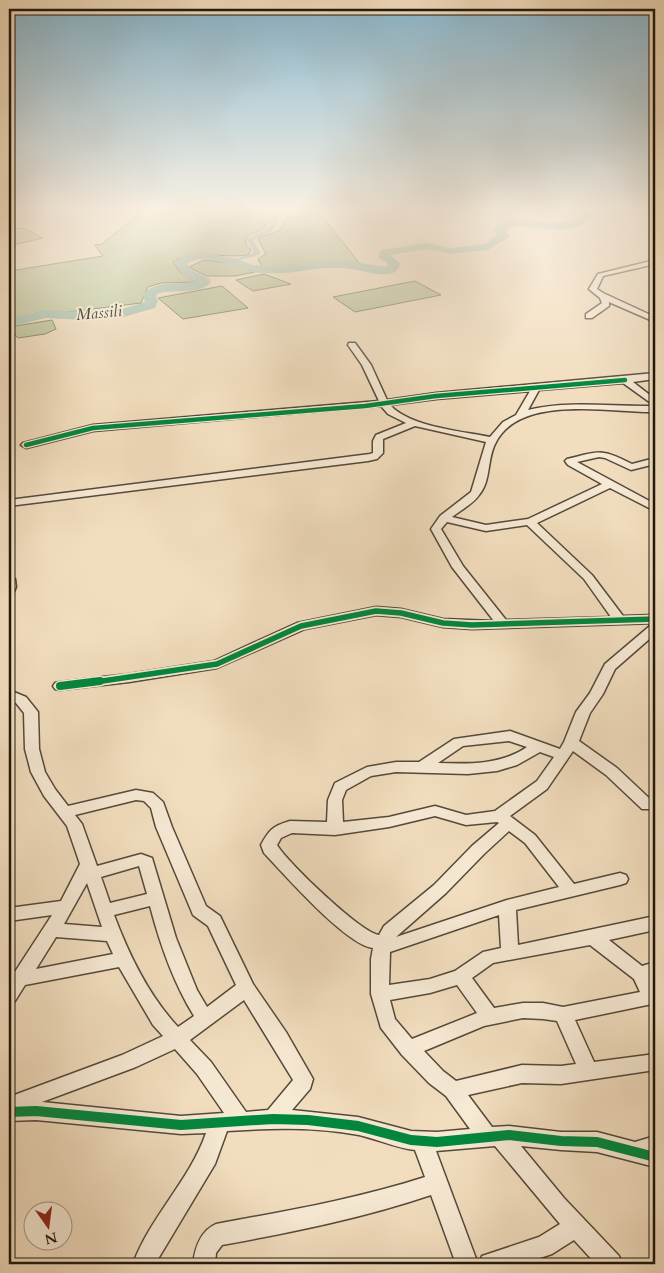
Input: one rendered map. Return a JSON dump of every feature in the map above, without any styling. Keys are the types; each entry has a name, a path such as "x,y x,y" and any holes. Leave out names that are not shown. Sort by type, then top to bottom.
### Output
{"street":[{"path":"624,269 600,275 593,290 655,320"},
{"path":"588,316 606,304 603,296"},
{"path":"352,345 357,349 365,363 390,413 413,423 492,440"},
{"path":"26,445 93,428 384,404 436,396 535,389 655,376"},
{"path":"626,380 655,402"},
{"path":"503,624 474,588 442,542 436,529 444,518 475,494 485,466 485,456 492,440 520,416 535,389"},
{"path":"520,416 572,406 655,409"},
{"path":"9,503 368,458 376,456 378,453 379,437 413,423"},
{"path":"655,461 631,467 607,455 599,454 570,460 577,467 655,508"},
{"path":"444,518 486,528 530,522 612,484"},
{"path":"530,522 588,577 619,619"},
{"path":"9,579 9,592"},
{"path":"60,686 217,664 301,626 350,614 376,611 401,613 443,622 472,625 655,619"},
{"path":"611,1264 453,1090 436,1077 409,1049 387,1022 380,994 380,959 383,945 390,931 440,889 478,850 501,832 503,819 542,785 567,749 583,712 596,694 610,667 655,628"},
{"path":"9,694 21,700 31,712 33,717 32,748 38,772 45,787 74,824 104,911 124,960 145,999 159,1019 204,1068 230,1121"},
{"path":"422,767 459,742 510,736 538,746 590,753 614,772 653,809"},
{"path":"336,829 335,800 340,787 367,772 396,767 489,768 517,759 538,746"},
{"path":"64,812 136,795 143,795 153,800 158,806 164,827 200,910 214,921 246,988 279,1038 303,1080 273,1119"},
{"path":"571,891 530,839 503,819 466,820 435,812 389,822 336,829 286,828 275,834 269,845 270,849 306,887 355,932 369,941 383,945 507,906 571,891 620,879"},
{"path":"9,996 90,868 144,860 148,865 167,938 181,975 205,1019"},
{"path":"104,911 156,898"},
{"path":"507,906 510,952"},
{"path":"9,914 66,907"},
{"path":"380,994 430,986 461,976 485,958 655,923"},
{"path":"52,930 113,935"},
{"path":"409,1049 489,1016 520,1011 545,1010 563,1015 646,999 650,993 648,971 593,937"},
{"path":"20,979 124,960"},
{"path":"461,976 489,1016"},
{"path":"9,1106 102,1072 177,1038 246,988"},
{"path":"563,1015 589,1072"},
{"path":"453,1090 522,1074 561,1075 655,1062"},
{"path":"9,1112 46,1112 181,1125 273,1119 334,1122 422,1141 437,1142 493,1136 598,1142 655,1157"},
{"path":"144,1264 155,1242 230,1121"},
{"path":"422,1141 467,1264"},
{"path":"635,1152 655,1145"},
{"path":"204,1264 206,1249 216,1235 303,1219 395,1197 437,1183"},
{"path":"490,1264 544,1246 577,1226"}],"green space":[{"path":"9,269 178,269 196,282 161,283 148,287 141,303 68,312 41,312 9,320"},
{"path":"194,269 247,269 255,272 235,276 206,276"},
{"path":"264,274 291,284 253,291 236,280"},
{"path":"415,281 441,295 355,312 333,297"},
{"path":"222,286 248,308 183,319 158,298"},
{"path":"52,320 56,329 45,334 18,338 9,329 9,327"}],"waterway":[{"name":"Massili","path":"9,323 45,314 84,316 123,313 150,305 152,301 149,295 153,291 199,285 205,282 185,269"},
{"name":"Massili","path":"266,269 279,269"},
{"name":"Massili","path":"377,269 387,271 392,269"}],"cycle path":[{"path":"26,445 93,428 365,406 436,396 625,380"},
{"path":"60,686 129,678 217,664 301,626 376,611 401,613 443,623 472,625 655,619"},
{"path":"9,1112 36,1111 181,1125 273,1119 308,1120 358,1126 411,1140 437,1142 509,1135 561,1141 597,1142 655,1157"}]}
